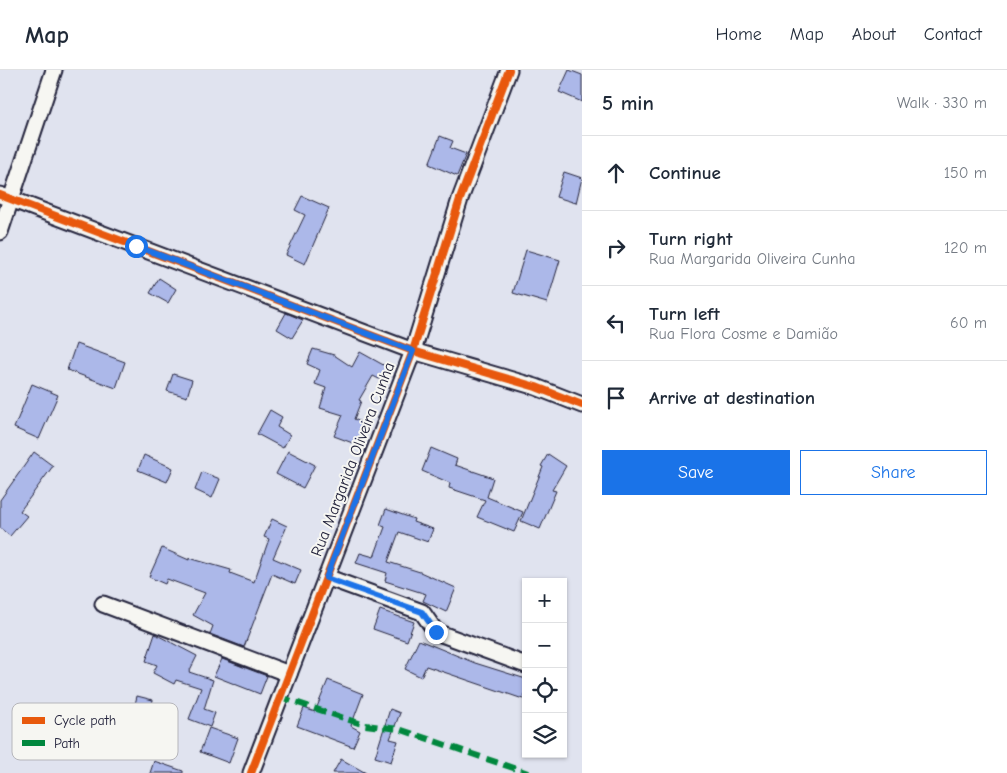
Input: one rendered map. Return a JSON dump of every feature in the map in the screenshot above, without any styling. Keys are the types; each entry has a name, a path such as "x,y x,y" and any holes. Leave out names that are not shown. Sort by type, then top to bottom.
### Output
{"street":[{"path":"0,232 6,197 54,70"},
{"name":"Rua Margarida Oliveira Cunha","path":"251,773 413,351 460,199 509,70"},
{"path":"6,197 413,351 536,387 582,405"},
{"path":"326,578 422,612 436,632 522,664"},
{"path":"103,604 289,674"}],"building":[{"path":"569,70 582,75 582,102 559,92"},
{"path":"440,136 453,141 450,148 466,154 457,176 429,164"},
{"path":"564,172 582,178 576,203 556,197"},
{"path":"302,196 329,208 305,264 286,255 305,215 295,210"},
{"path":"526,250 560,260 547,303 513,293"},
{"path":"159,278 176,289 168,303 150,293"},
{"path":"286,313 303,320 292,338 277,329"},
{"path":"76,344 125,362 116,388 67,370"},
{"path":"313,349 334,355 352,367 360,352 387,367 381,380 373,376 359,400 361,401 354,419 367,425 358,445 334,436 343,415 320,408 326,388 315,384 320,370 307,364"},
{"path":"173,374 192,380 187,397 167,391"},
{"path":"32,384 58,395 39,439 14,428"},
{"path":"270,410 282,417 277,427 290,435 283,448 257,434"},
{"path":"431,448 457,459 455,465 493,478 487,497 523,512 514,532 477,517 485,500 449,488 450,483 422,471"},
{"path":"288,451 315,465 303,488 276,474"},
{"path":"34,452 53,466 20,511 27,516 10,536 0,528 0,500"},
{"path":"548,454 566,466 552,490 556,491 540,529 521,521 543,467 541,466"},
{"path":"144,455 173,468 167,482 138,470"},
{"path":"202,472 220,479 212,498 195,490"},
{"path":"386,509 414,519 413,522 433,529 428,542 399,532 388,562 420,572 456,588 446,612 423,601 426,594 385,581 387,573 356,563 360,553 374,557 385,527 380,525"},
{"path":"272,519 287,526 273,558 301,570 295,584 272,574 244,647 210,634 213,626 193,615 205,593 167,579 165,584 149,577 162,548 189,560 189,558 231,570 230,573 254,582 269,539 264,537"},
{"path":"380,610 414,622 407,641 373,629"},
{"path":"155,634 197,656 189,672 213,680 204,709 215,713 210,727 189,719 201,688 176,680 174,684 153,673 157,665 146,661"},
{"path":"419,640 475,663 522,678 522,699 426,666 421,677 405,669"},
{"path":"222,659 267,676 260,694 214,676"},
{"path":"328,680 363,694 351,726 360,731 353,747 297,726 304,708 315,712"},
{"path":"137,696 153,700 152,703 135,703"},
{"path":"390,709 400,713 390,739 398,741 391,762 375,757"},
{"path":"209,728 238,738 229,763 200,752"},
{"path":"341,759 366,773 333,773"},
{"path":"154,761 183,771 183,773 150,773"}],"marked path":[{"path":"280,697 365,725 399,729 528,773"}],"cycle path":[{"path":"251,773 413,351 460,199 509,70"},
{"path":"0,195 413,351 536,387 582,405"}],"route":[{"path":"136,246 413,351 326,578 422,612 436,632"}]}
